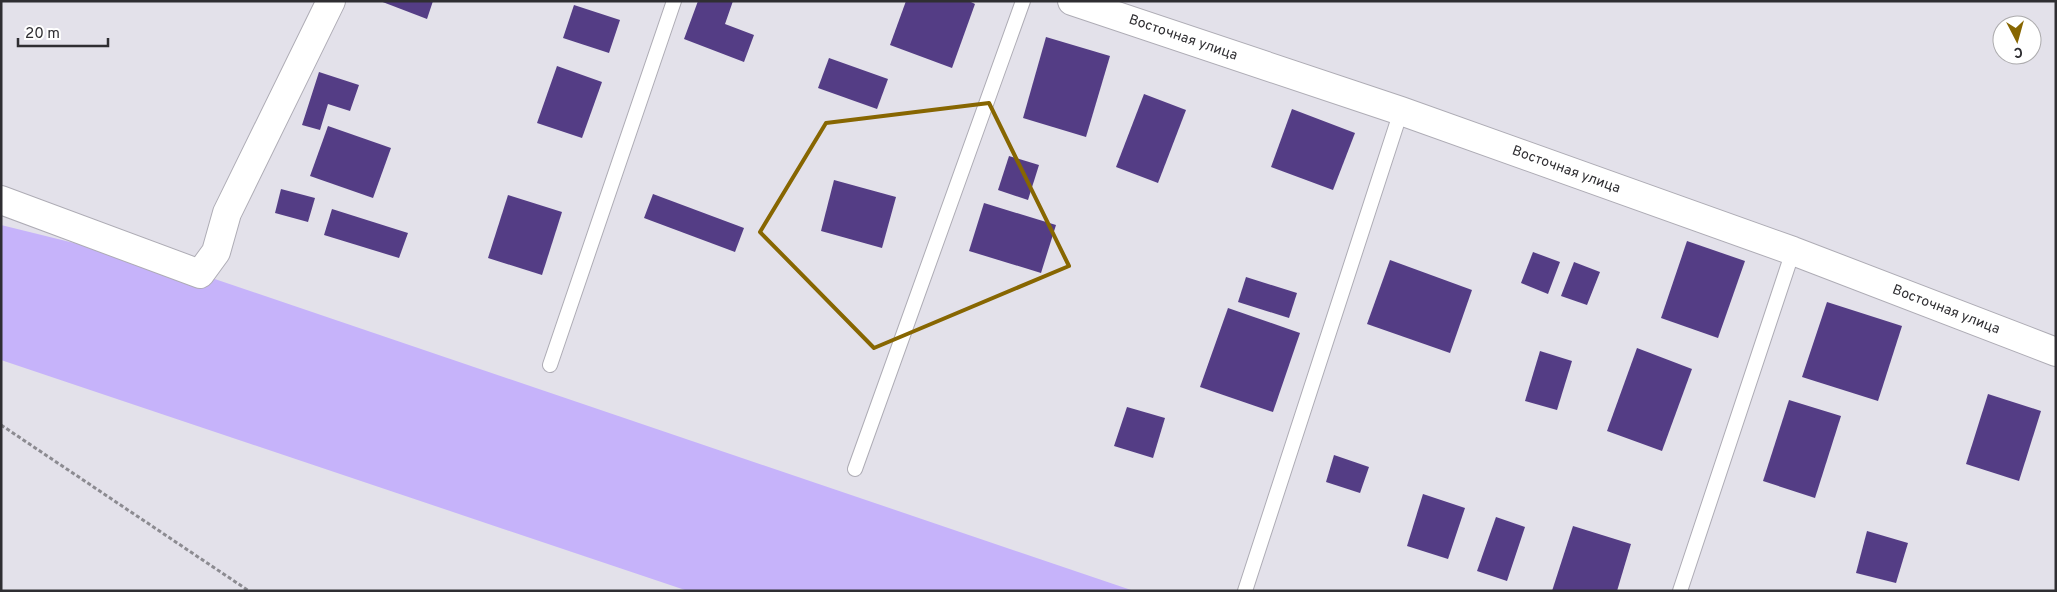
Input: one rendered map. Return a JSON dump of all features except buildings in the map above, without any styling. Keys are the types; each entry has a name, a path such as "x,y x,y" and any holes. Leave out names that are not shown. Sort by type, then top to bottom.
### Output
{"street":[{"path":"1,200 200,274 216,252 227,213 331,1"},
{"name":"Восточная улица","path":"1072,1 1401,111 1794,251 2056,352"}],"lane":[{"path":"550,365 674,1"},
{"path":"855,469 1023,1"},
{"path":"1245,591 1401,111"},
{"path":"1680,591 1794,251"}],"path":[{"path":"1,425 249,591"}],"highlighted area":[{"path":"989,103 1069,266 874,348 760,232 826,123"}],"shaded area":[{"path":"1,225 200,274 1134,591 688,591 1,360"}]}
